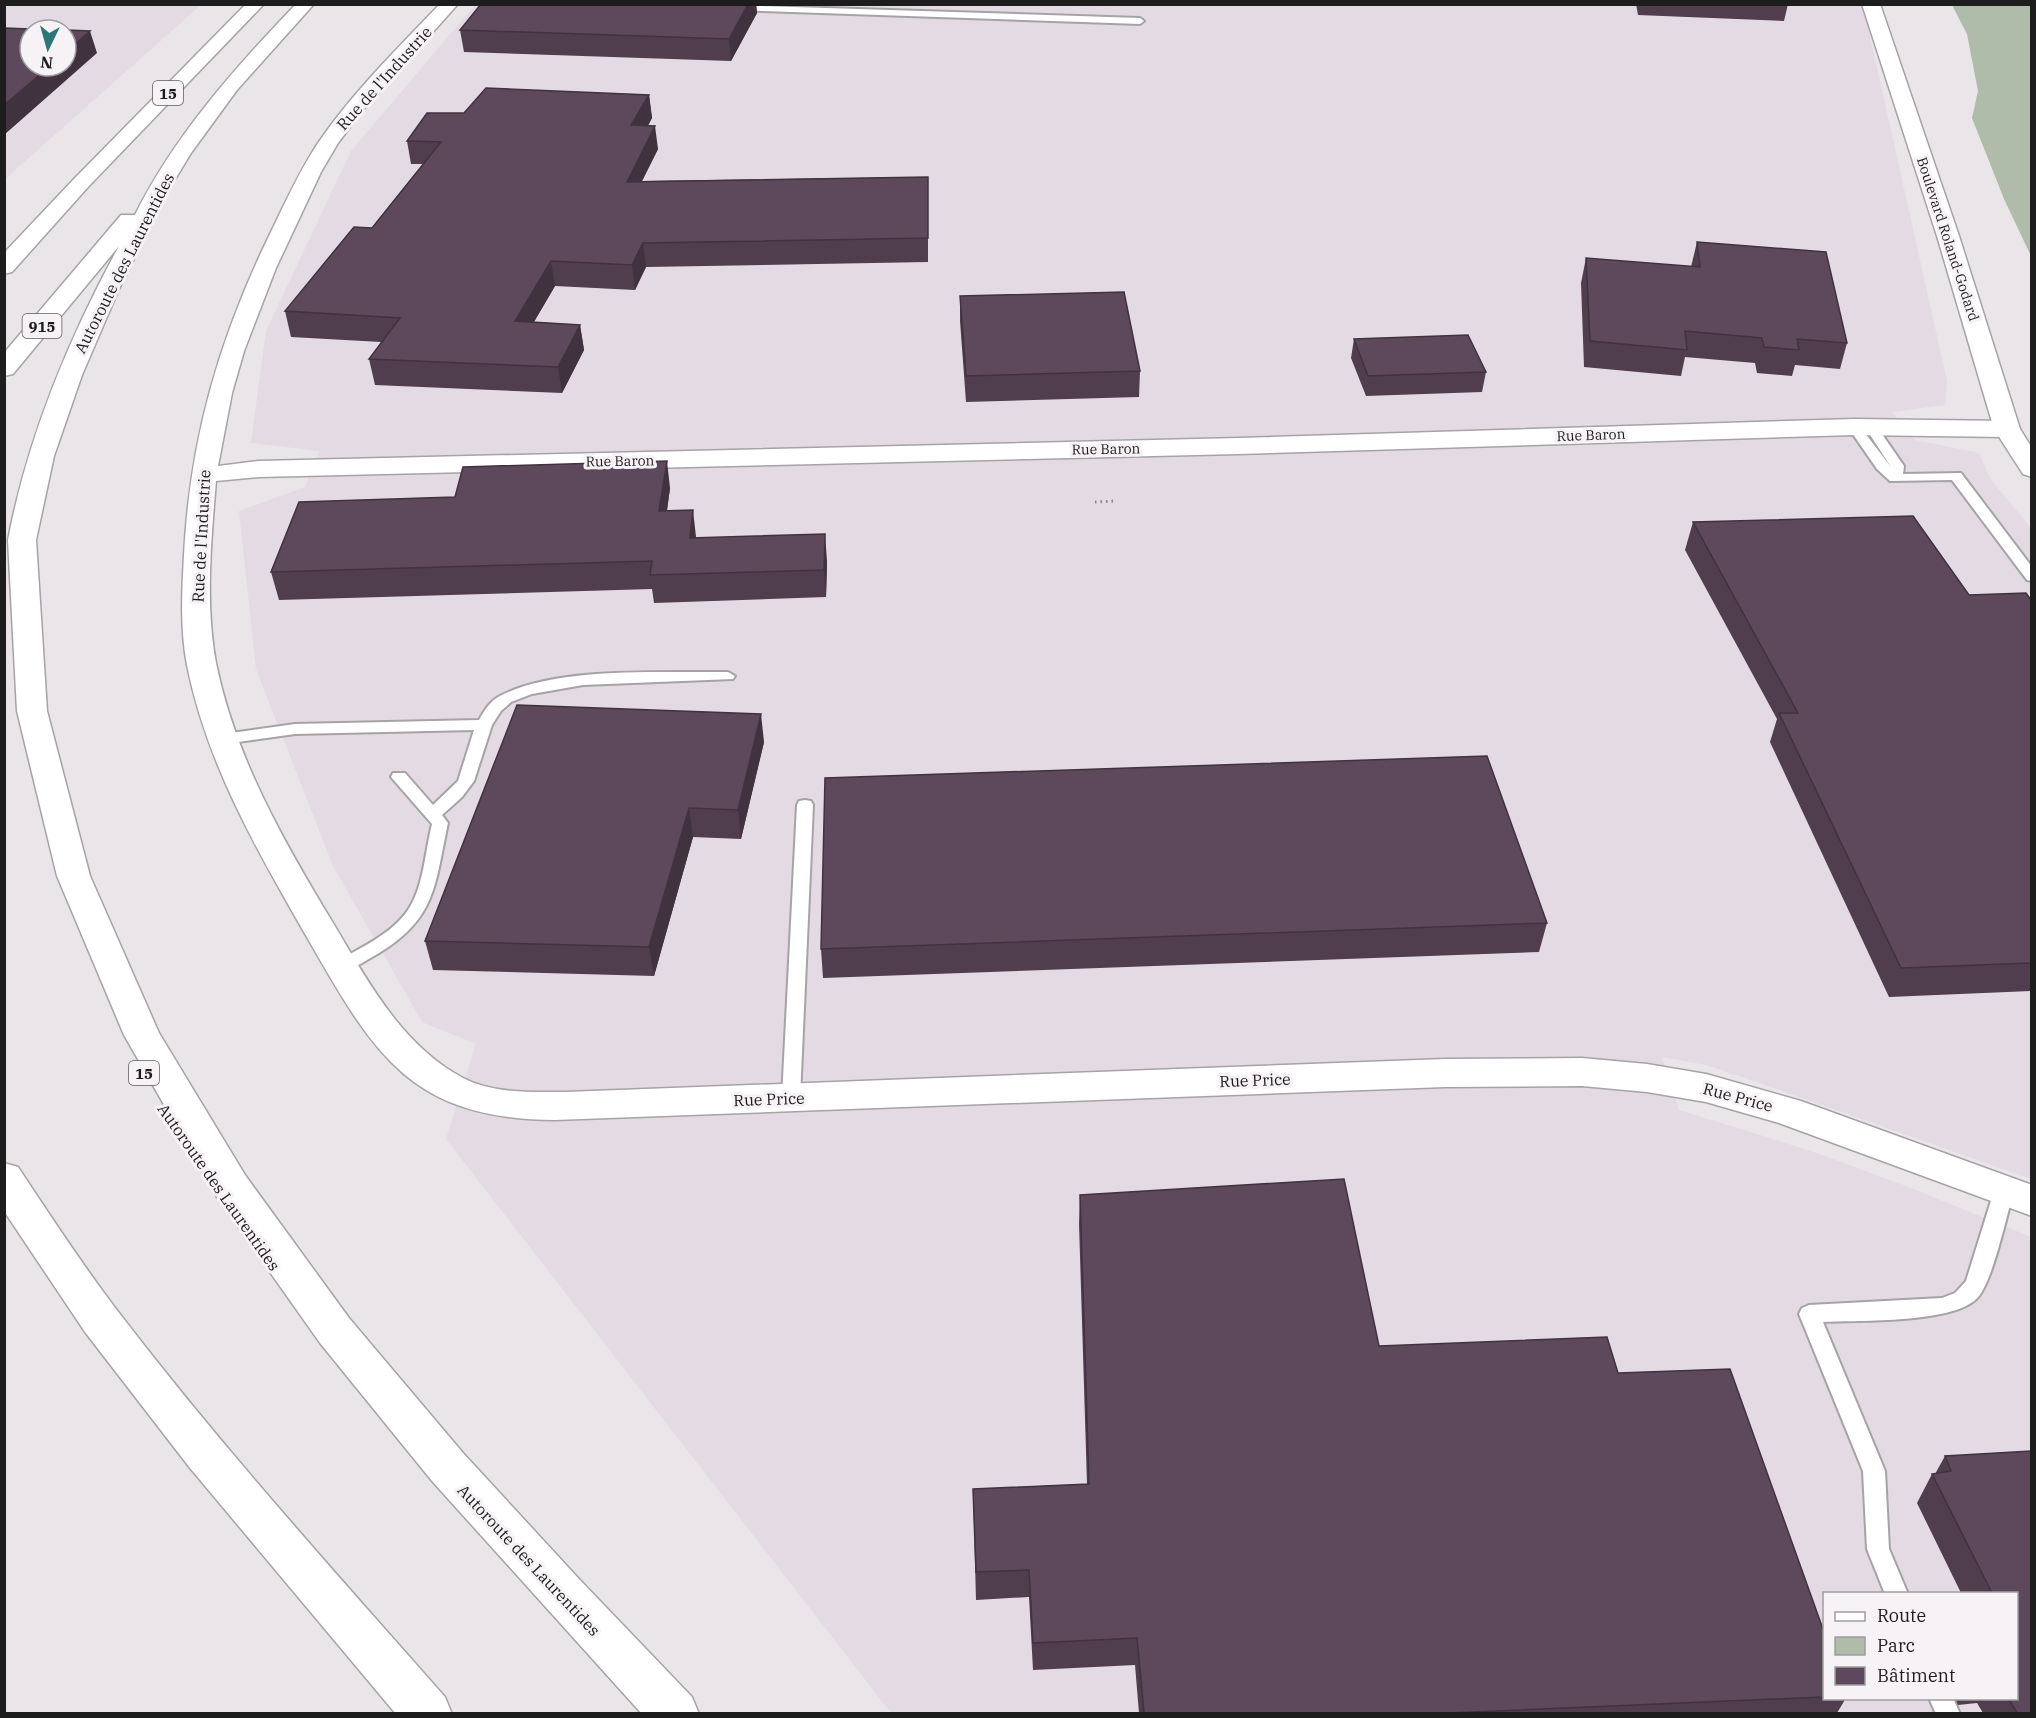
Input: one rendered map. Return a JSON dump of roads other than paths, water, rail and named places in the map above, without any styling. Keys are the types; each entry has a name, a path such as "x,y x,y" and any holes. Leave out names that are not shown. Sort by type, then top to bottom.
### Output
{"main road":[{"name":"15","path":"4,267 81,183 256,4"},
{"name":"Autoroute des Laurentides","path":"306,4 229,89 166,175 83,341 42,452 22,541 15,640 20,724 36,805 53,867 90,965 122,1032 157,1096 249,1234 304,1306 413,1433 495,1524 675,1713"},
{"name":"Rue de l'Industrie","path":"450,4 355,107 316,162 268,259 231,351 214,412 198,530 197,616 202,663 224,739 240,786 257,821 297,893 372,1012 404,1054 432,1077 459,1093"},
{"name":"Boulevard Roland-Godard","path":"1871,4 1948,236 2007,429 2031,469"},
{"name":"915","path":"4,369 166,175"},
{"path":"4,244 81,183"},
{"name":"Rue Baron","path":"204,475 260,469 1262,445 1862,427 2007,429"},
{"name":"Rue Price","path":"459,1093 478,1099 516,1105 566,1106 1445,1073 1582,1072 1680,1083 1759,1101 2018,1196"},
{"path":"4,1178 79,1292 183,1428 428,1713"}],"lane":[{"path":"722,7 933,9 1140,21"},
{"path":"1862,427 1898,466 1895,478 1956,476 2031,577"},
{"path":"432,814 449,803 461,790 472,768 483,725 494,708 505,699 561,684 590,681 728,676"},
{"path":"224,739 295,729 483,725"},
{"path":"342,966 391,935 418,908 440,823 399,777"},
{"path":"790,1098 805,805"},
{"path":"1897,1592 1878,1549 1874,1472 1809,1314 1942,1307 1959,1303 1970,1294 2018,1196"}]}
